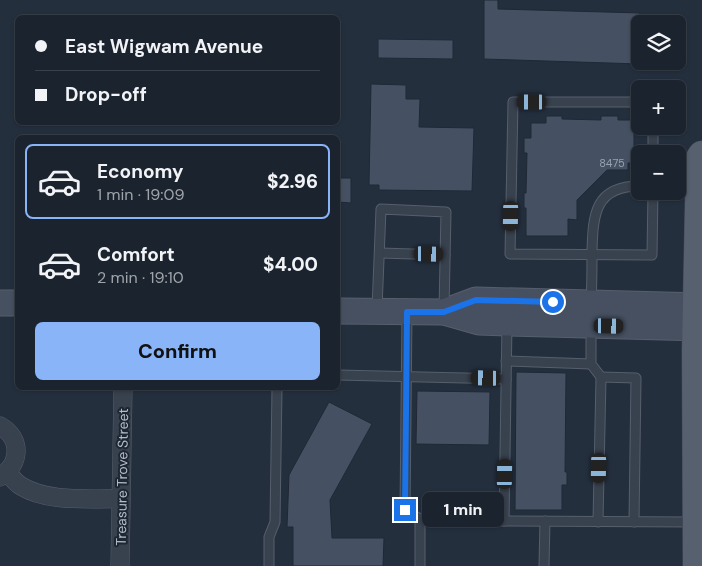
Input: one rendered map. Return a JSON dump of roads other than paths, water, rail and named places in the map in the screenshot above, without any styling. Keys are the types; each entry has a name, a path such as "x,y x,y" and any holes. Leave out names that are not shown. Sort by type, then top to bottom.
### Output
{"main road":[{"path":"697,566 699,317 688,189 702,155"},
{"path":"444,312 476,300 591,314 699,317"},
{"path":"0,304 15,303"},
{"path":"340,311 444,312 479,322 507,323 591,314"}],"street":[{"name":"Treasure Trove Street","path":"120,566 123,390"},
{"path":"0,426 9,432 14,439 16,448 13,466 4,475 19,485 34,493 54,497 121,499"}],"lane":[{"path":"631,102 514,102 510,254 652,255 653,200"},
{"path":"598,522 601,377 590,364 593,221 597,208 606,196 619,189 631,187"},
{"path":"377,312 381,209 446,212 444,312"},
{"path":"380,253 445,255"},
{"path":"407,312 405,510 420,520 696,522"},
{"path":"504,521 507,323"},
{"path":"506,362 590,364"},
{"path":"340,375 506,379"},
{"path":"601,377 636,378 634,522"},
{"path":"269,566 269,537 275,522 277,390"},
{"path":"420,520 420,566"},
{"path":"544,566 545,521"}]}
